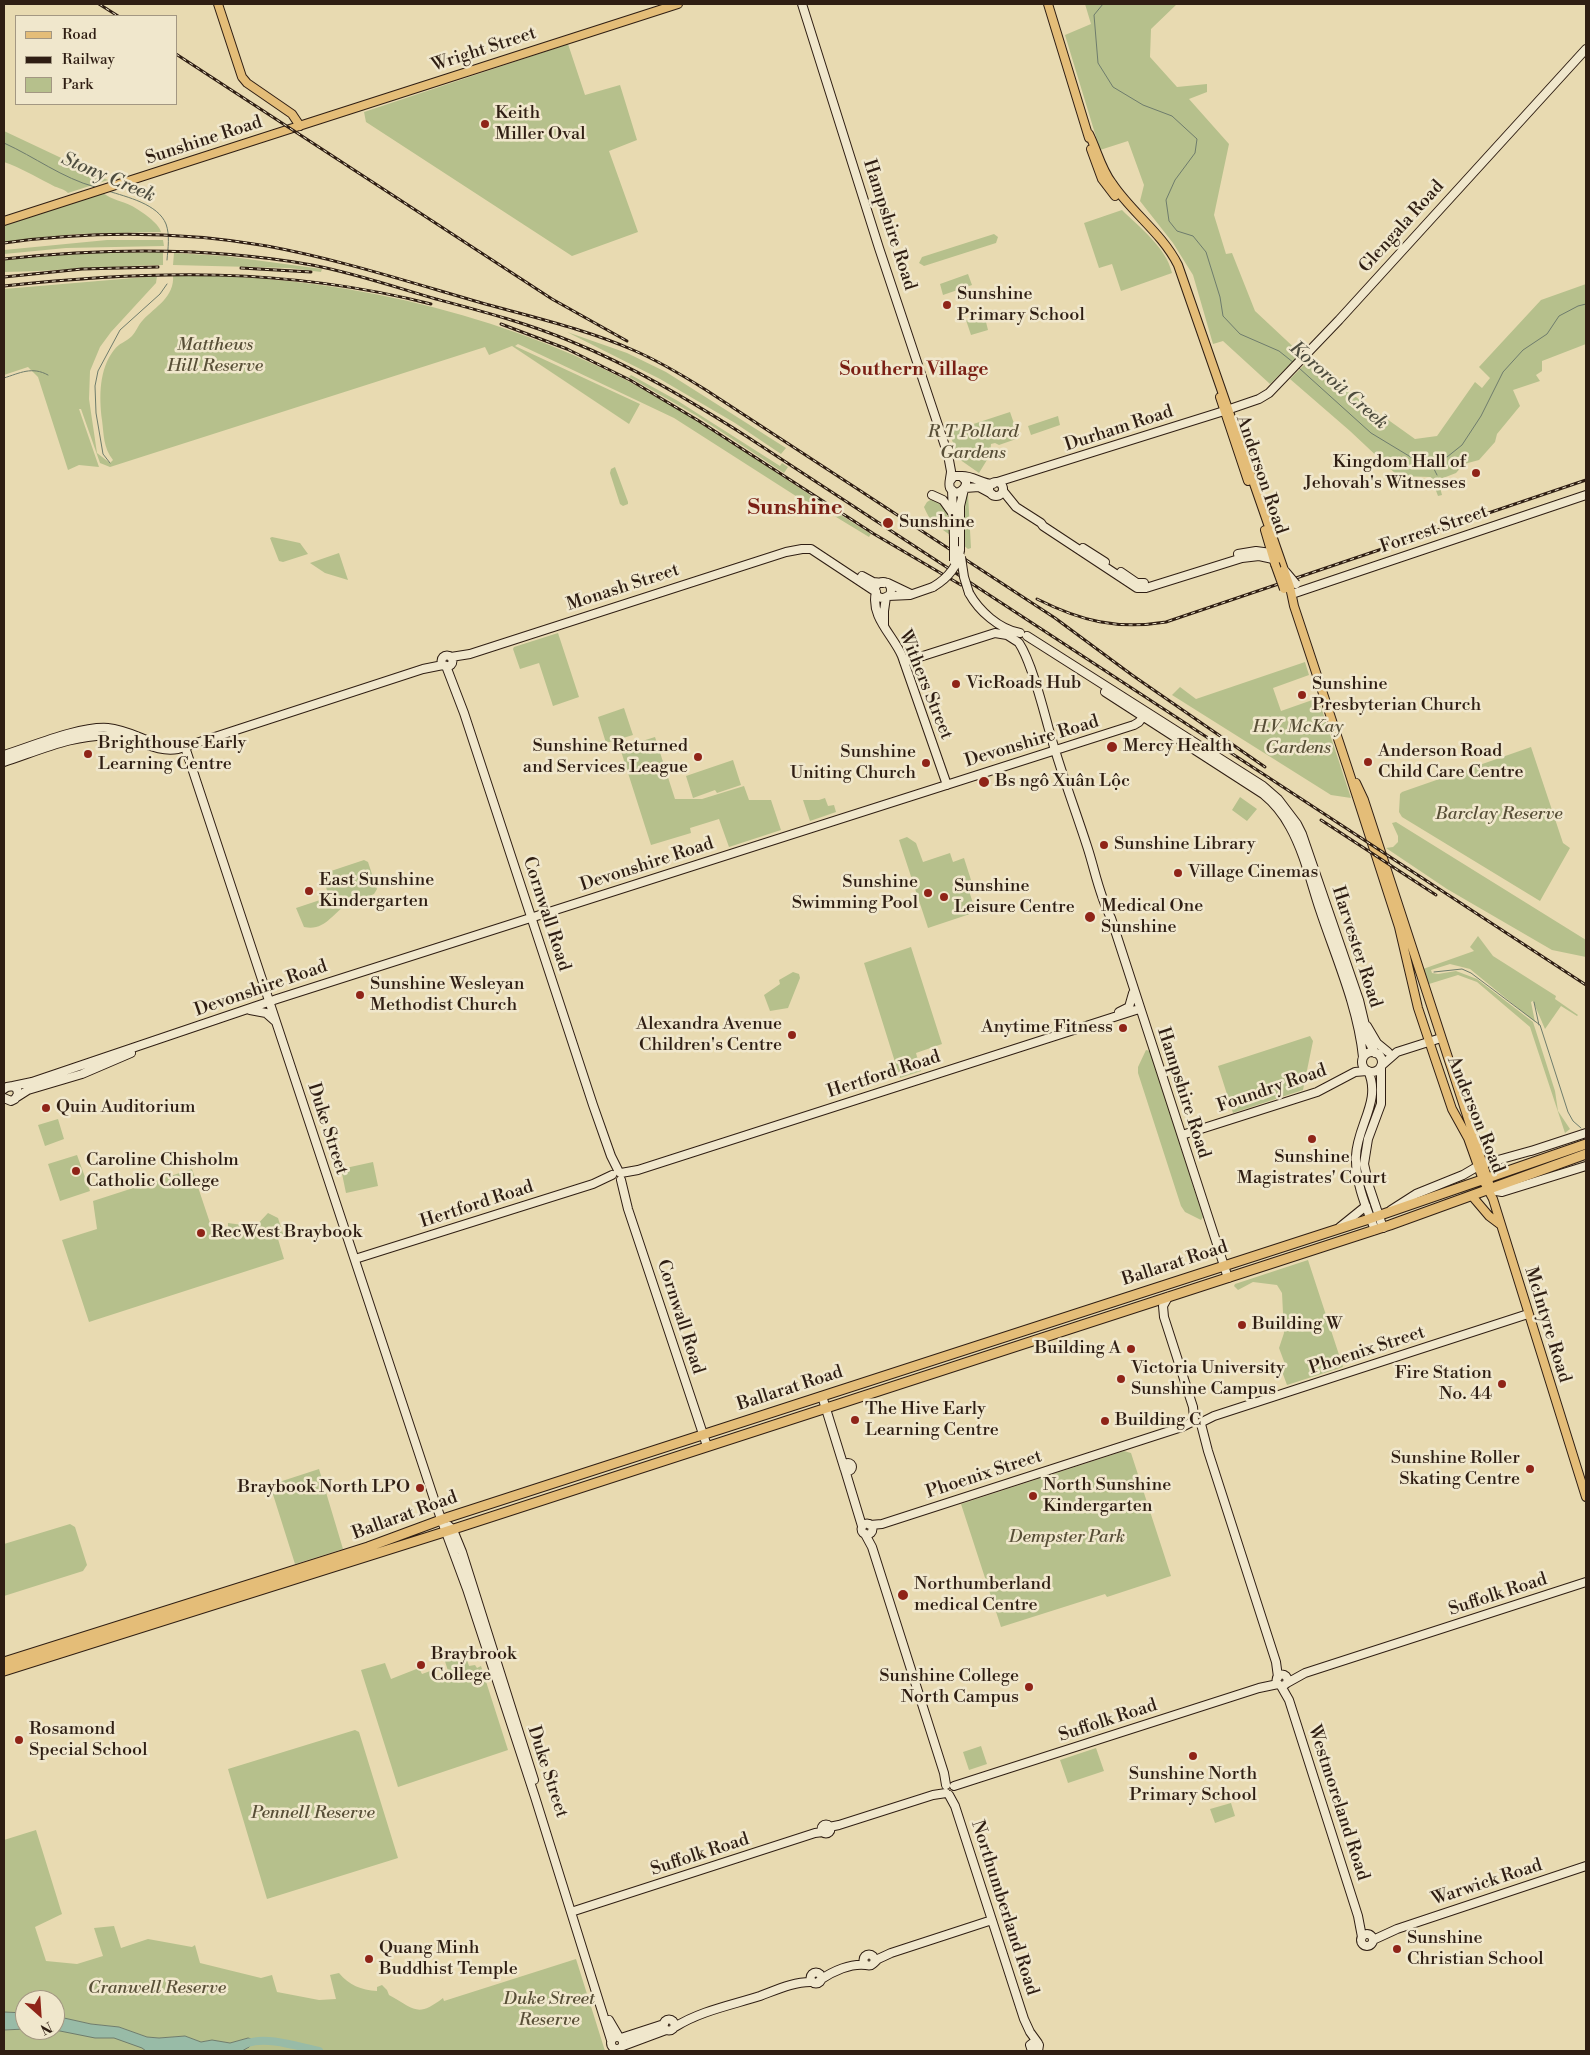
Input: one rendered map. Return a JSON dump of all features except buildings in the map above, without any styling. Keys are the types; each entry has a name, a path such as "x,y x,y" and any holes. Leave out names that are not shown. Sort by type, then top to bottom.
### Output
{"highway":[{"name":"Ballarat Road","path":"4,1662 360,1550 442,1520 703,1434 1379,1216 1483,1171 1537,1161 1586,1144"},
{"name":"Ballarat Road","path":"4,1671 449,1531 1168,1298 1379,1229 1586,1154"},
{"path":"1182,1279 1182,1293"}],"main road":[{"path":"218,4 242,77 247,83 292,114 300,126"},
{"name":"Wright Street","path":"300,126 678,4"},
{"name":"Anderson Road","path":"1048,4 1102,179 1126,207 1138,216 1160,239 1176,260 1276,559 1284,570 1294,606 1399,927 1418,1008 1429,1042 1452,1109 1483,1171"},
{"name":"Sunshine Road","path":"4,221 300,126"},
{"name":"Anderson Road","path":"1254,489 1268,541 1290,590"},
{"name":"Anderson Road","path":"1349,771 1364,800 1490,1190"},
{"name":"McIntyre Road","path":"1490,1190 1586,1497"},
{"path":"1472,1196 1489,1216 1501,1225"}],"street":[{"name":"Hampshire Road","path":"802,4 879,248 948,455 950,481"},
{"name":"Glengala Road","path":"1227,410 1259,399 1283,379 1586,49"},
{"name":"Durham Road","path":"994,483 1227,410"},
{"name":"Hampshire Road","path":"948,455 962,476"},
{"name":"Durham Road","path":"1003,490 1008,483 1022,475"},
{"path":"1023,640 984,612 969,593 964,578 953,514 950,481 954,476 970,477 987,484 1000,484 1016,507 1041,523 1045,523 1139,583 1154,581 1247,557 1276,559"},
{"path":"841,566 880,597 913,594 933,587 951,573 958,561 960,506 966,481 962,476"},
{"path":"992,495 990,489 994,483"},
{"path":"952,490 960,492 965,488 977,486 1012,507 1016,507"},
{"path":"992,495 999,496 1003,490"},
{"path":"932,495 943,500 953,514"},
{"name":"Forrest Street","path":"1290,590 1306,589 1586,495"},
{"path":"1196,570 1265,545 1268,541"},
{"path":"951,573 958,543"},
{"name":"Monash Street","path":"185,746 807,544 817,546 841,566"},
{"path":"1245,552 1256,550 1276,559"},
{"path":"841,566 869,580 884,583 913,594"},
{"path":"876,592 877,586 884,583"},
{"path":"884,583 891,589 887,597"},
{"name":"Withers Street","path":"876,592 876,611 896,643 904,662 947,785"},
{"name":"Withers Street","path":"884,625 887,597"},
{"path":"904,662 995,633 1023,640"},
{"name":"Hampshire Road","path":"1023,640 1025,653 1066,786 1094,867 1101,895 1111,918 1228,1278"},
{"name":"Harvester Road","path":"1023,640 1038,646 1264,794 1286,821 1302,856 1346,987 1361,1038 1363,1058"},
{"name":"Cornwall Road","path":"448,662 707,1446"},
{"name":"Harvester Road","path":"1145,715 1263,786 1278,798 1293,818 1308,849 1365,1022 1368,1042 1375,1053"},
{"name":"Devonshire Road","path":"158,1040 244,1010 531,917 1134,726 1145,715"},
{"path":"4,755 81,731 99,728 118,730 156,744 185,746"},
{"path":"4,762 71,741 96,736 119,736 164,750 185,746"},
{"name":"Duke Street","path":"185,746 442,1520 449,1531 493,1649 573,1912 611,2040 611,2046 619,2046 573,1912"},
{"path":"1104,1020 1129,1007 1133,1000 1134,990"},
{"name":"Hertford Road","path":"355,1261 1139,1009"},
{"path":"244,1010 266,1013 276,1022"},
{"path":"1365,1022 1377,1043 1388,1052"},
{"path":"1379,1216 1366,1206 1359,1183 1356,1157 1358,1140 1373,1094 1373,1083 1362,1066 1363,1058 1367,1053 1398,1052 1442,1038"},
{"path":"4,1090 6,1087 158,1040"},
{"path":"5,1100 13,1100 28,1090 82,1074 158,1040"},
{"path":"1367,1071 1374,1072 1398,1052"},
{"path":"1375,1053 1381,1058 1381,1104 1368,1139 1364,1164 1379,1216 1379,1229"},
{"name":"Foundry Road","path":"1344,1078 1363,1058"},
{"name":"Foundry Road","path":"1182,1135 1317,1092 1355,1072 1367,1071"},
{"path":"13,1086 18,1092 17,1097"},
{"path":"1379,1216 1416,1194 1463,1175 1483,1171 1534,1150 1586,1133"},
{"path":"1534,1150 1537,1161"},
{"path":"1490,1190 1502,1192 1586,1166"},
{"path":"1336,1230 1366,1206"},
{"name":"Westmoreland Road","path":"1168,1298 1163,1306 1164,1317 1358,1916 1369,1937"},
{"name":"Westmoreland Road","path":"1151,1303 1157,1306 1164,1317"},
{"name":"Phoenix Street","path":"868,1529 1528,1314"},
{"name":"Northumberland Road","path":"822,1396 862,1510 944,1773 1024,2019 1036,2048"},
{"name":"Suffolk Road","path":"573,1912 1586,1582"},
{"name":"Warwick Road","path":"1369,1937 1586,1866"},
{"path":"619,2046 665,2027 668,2020 674,2024 992,1920"}],"green space":[{"path":"1085,4 1177,4 1151,29 1150,57 1177,87 1207,84 1207,92 1189,99 1229,144 1214,215 1226,254 1232,253 1255,311 1301,354 1270,384 1223,341 1213,344 1193,275 1173,243 1140,201 1144,185 1128,141 1100,150 1065,35 1091,24"},
{"path":"568,44 585,95 620,85 637,140 609,151 638,232 572,256 366,122 364,112"},
{"path":"4,131 108,180 68,193 22,169 4,162"},
{"path":"103,193 140,211 153,221 161,232 76,234 4,242 4,225"},
{"path":"1122,210 1158,246 1172,273 1121,291 1112,264 1099,268 1084,223"},
{"path":"994,234 998,237 996,243 924,266 919,263 922,257"},
{"path":"107,240 163,240 164,246 66,248 4,254 4,250"},
{"path":"163,252 163,265 4,272 4,260 8,259 74,253"},
{"path":"174,253 225,256 322,269 321,272 290,268 173,265"},
{"path":"968,274 972,285 943,295 940,284"},
{"name":"Matthews Hill Reserve","path":"173,275 290,281 348,289 406,300 463,315 518,333 573,355 657,397 871,534 869,537 818,506 799,498 674,418 518,344 515,346 640,404 629,424 512,346 489,355 485,347 110,467 100,463 81,409 79,409 99,467 79,465 68,470 38,377 28,367 4,375 4,289 157,276 156,283 111,332 100,347 90,371 89,399 97,453 110,463 113,460 107,450 100,402 105,366 116,348 132,336 141,322 168,295 173,283"},
{"path":"1586,284 1586,344 1542,361 1542,371 1536,375 1540,381 1513,390 1520,406 1497,434 1495,442 1479,460 1464,464 1456,473 1438,480 1442,495 1438,496 1431,477 1398,476 1290,379 1307,362 1415,439 1437,436 1475,382 1482,388 1490,378 1479,367 1541,300"},
{"path":"984,314 988,330 971,335 966,320"},
{"path":"567,332 627,353 666,372 786,448 781,454 735,423 660,379"},
{"path":"631,375 678,401 780,466 782,463 788,467 784,473 697,416 629,377"},
{"name":"R T Pollard Gardens","path":"1010,412 1019,438 999,445 991,444 990,455 979,473 959,459 949,432"},
{"path":"1058,416 1060,425 1031,435 1028,426"},
{"path":"615,467 628,502 628,504 623,506 620,504 610,473 611,469"},
{"path":"968,494 971,548 968,549 963,545 966,495"},
{"path":"932,499 942,501 947,511 950,535 927,514 924,507"},
{"path":"270,538 300,543 308,554 283,562 279,561"},
{"path":"339,553 348,580 325,573 310,563"},
{"path":"558,633 579,697 553,706 539,663 520,669 513,649 514,647"},
{"name":"H.V. McKay Gardens","path":"1305,662 1309,675 1273,688 1281,711 1318,698 1351,798 1331,795 1172,695 1180,687 1196,699"},
{"path":"624,708 633,735 606,743 598,717"},
{"path":"655,737 675,799 702,799 744,786 749,800 771,800 781,830 729,847 719,819 690,828 691,833 651,845 620,748"},
{"name":"Barclay Reserve","path":"1531,747 1563,843 1570,848 1540,901 1402,817 1399,812 1400,794 1402,792"},
{"path":"733,760 741,785 717,793 715,790 693,798 686,776"},
{"path":"1240,797 1257,809 1247,821 1232,810"},
{"path":"825,798 828,806 834,805 836,812 810,821 803,800"},
{"path":"1396,822 1586,940 1586,957 1552,950 1447,889 1386,848 1393,847 1398,842 1398,836 1392,823"},
{"name":"Sunshine Leisure Centre","path":"907,837 916,843 923,862 950,853 953,862 964,858 971,880 966,882 976,912 928,928 899,840"},
{"path":"364,860 368,862 377,889 374,894 348,904 318,927 304,927 296,908 329,897 322,874"},
{"path":"1478,936 1493,956 1556,996 1555,999 1578,1015 1561,1006 1545,1029 1533,1001 1531,1002 1535,1022 1470,969 1450,964 1431,970 1432,973 1438,974 1456,971 1477,979 1533,1022 1555,1091 1558,1111 1570,1129 1565,1133 1530,1027 1477,982 1458,975 1429,984 1423,969 1474,951 1470,947"},
{"path":"911,947 942,1044 916,1053 921,1071 900,1078 864,963"},
{"path":"793,972 799,974 800,978 788,1008 770,1011 764,995 780,984 779,980"},
{"path":"1310,1036 1313,1041 1303,1090 1233,1113 1218,1066"},
{"path":"1146,1050 1150,1051 1203,1217 1201,1220 1185,1212 1181,1206 1138,1073 1138,1067"},
{"path":"58,1119 64,1139 45,1146 38,1125"},
{"path":"77,1155 90,1191 60,1201 48,1164"},
{"path":"373,1162 378,1186 346,1193 341,1169"},
{"path":"192,1169 214,1235 228,1230 228,1223 250,1226 252,1230 268,1213 278,1218 284,1237 278,1239 284,1259 89,1322 62,1240 97,1229 93,1201"},
{"path":"1308,1260 1343,1367 1287,1385 1280,1366 1285,1364 1279,1348 1284,1333 1282,1293 1277,1285 1253,1282 1238,1290 1234,1286 1235,1284"},
{"name":"Dempster Park","path":"1124,1451 1131,1453 1171,1576 1107,1597 1105,1594 1001,1627 961,1504"},
{"path":"319,1469 343,1549 295,1564 270,1485"},
{"path":"70,1524 75,1527 87,1565 83,1571 4,1596 4,1544"},
{"path":"464,1651 469,1666 475,1665 477,1668 481,1666 508,1750 398,1787 361,1670 385,1663 391,1679 419,1668 422,1674 433,1670 436,1679 449,1674 444,1658"},
{"name":"Pennell Reserve","path":"355,1730 359,1732 398,1858 267,1899 228,1769"},
{"path":"981,1746 987,1764 969,1770 963,1752"},
{"path":"1096,1748 1104,1771 1068,1783 1060,1760"},
{"path":"1231,1803 1235,1816 1215,1823 1210,1809"},
{"path":"36,1830 62,1914 35,1927 46,1961 77,1964 103,1956 94,1928 114,1926 121,1948 148,1939 192,1947 195,1945 200,1963 261,1978 272,1975 277,1992 319,2000 336,1999 330,1975 339,1973 351,1984 361,1988 377,1991 377,1987 382,1985 389,1995 411,2007 421,2010 443,1998 444,2001 576,1959 605,2051 222,2051 255,2040 248,2038 230,2043 212,2040 201,2042 185,2036 147,2037 119,2027 91,2024 65,2018 65,1990 15,1990 15,2013 4,2012 4,1840"},
{"path":"4,2030 15,2030 15,2040 65,2040 65,2031 217,2051 4,2051"}],"shaded area":[{"path":"4,2012 15,2013 15,2029 4,2030"},
{"path":"65,2018 91,2024 119,2027 147,2037 185,2036 201,2042 212,2040 230,2043 248,2038 255,2040 242,2051 146,2051 114,2038 95,2038 65,2032"}],"waterway":[{"name":"Kororoit Creek","path":"1103,4 1094,15 1098,63 1113,87 1143,105 1172,116 1197,139 1195,153 1175,180 1166,200 1169,221 1177,231 1193,236 1206,252 1220,297 1223,316 1240,334 1279,351 1294,363"},
{"name":"Stony Creek","path":"4,143 60,173 95,187"},
{"name":"Stony Creek","path":"108,191 141,202 162,217 168,233 167,260"},
{"name":"Stony Creek","path":"110,463 103,454 96,413 95,386 98,371 120,330 160,294 167,284"},
{"name":"Kororoit Creek","path":"1299,368 1371,433 1414,459 1437,460 1447,457 1462,445 1481,416 1503,372 1523,350 1547,334 1559,316 1586,304"},
{"path":"4,378 21,372 31,371 42,372 48,375"},
{"path":"1415,460 1426,466 1433,467 1437,475"},
{"name":"Stony Creek","path":"1434,972 1462,969 1471,973 1540,1025 1568,1112 1573,1121 1581,1128"},
{"path":"1534,1002 1539,1025"},
{"path":"248,2043 274,2041 319,2051"}],"railway":[{"path":"99,4 116,15"},
{"path":"178,55 552,299 627,341"},
{"path":"4,243 69,236 135,234 168,235 267,246 397,278 555,323 614,342 661,364 706,390 1055,618 1132,675 1265,767"},
{"path":"4,259 42,255 158,251 235,255 312,265 359,276 504,318 554,335 616,361 660,384 746,436 1586,985"},
{"path":"4,277 82,269 158,267"},
{"path":"241,268 311,272"},
{"path":"4,286 112,277 218,275 324,283 431,304"},
{"path":"501,324 567,349 630,380 699,421 874,534 961,585"},
{"path":"1037,599 1069,613 1100,622 1131,625 1166,622 1586,480"},
{"path":"1321,820 1436,895"}],"place":[{"name":"Keith Miller Oval","path":"485,124"},
{"name":"Sunshine Primary School","path":"947,305"},
{"name":"Kingdom Hall of Jehovah's Witnesses","path":"1476,473"},
{"name":"Sunshine","path":"888,523"},
{"name":"VicRoads Hub","path":"956,684"},
{"name":"Sunshine Presbyterian Church","path":"1302,695"},
{"name":"Mercy Health","path":"1112,747"},
{"name":"Brighthouse Early Learning Centre","path":"88,754"},
{"name":"Sunshine Returned and Services League","path":"698,757"},
{"name":"Anderson Road Child Care Centre","path":"1368,762"},
{"name":"Sunshine Uniting Church","path":"926,763"},
{"name":"Bs ngô Xuân Lộc","path":"984,782"},
{"name":"Sunshine Library","path":"1104,845"},
{"name":"Village Cinemas","path":"1178,873"},
{"name":"East Sunshine Kindergarten","path":"309,891"},
{"name":"Sunshine Swimming Pool","path":"928,893"},
{"name":"Sunshine Leisure Centre","path":"944,897"},
{"name":"Medical One Sunshine","path":"1090,917"},
{"name":"Sunshine Wesleyan Methodist Church","path":"360,995"},
{"name":"Anytime Fitness","path":"1123,1028"},
{"name":"Alexandra Avenue Children's Centre","path":"792,1035"},
{"name":"Quin Auditorium","path":"46,1108"},
{"name":"Sunshine Magistrates' Court","path":"1312,1139"},
{"name":"Caroline Chisholm Catholic College","path":"76,1171"},
{"name":"RecWest Braybook","path":"201,1233"},
{"name":"Building W","path":"1242,1325"},
{"name":"Building A","path":"1131,1349"},
{"name":"Victoria University Sunshine Campus","path":"1121,1379"},
{"name":"Fire Station No. 44","path":"1502,1384"},
{"name":"The Hive Early Learning Centre","path":"855,1420"},
{"name":"Building C","path":"1105,1421"},
{"name":"Sunshine Roller Skating Centre","path":"1530,1469"},
{"name":"Braybook North LPO","path":"420,1488"},
{"name":"North Sunshine Kindergarten","path":"1033,1496"},
{"name":"Northumberland medical Centre","path":"903,1595"},
{"name":"Braybrook College","path":"421,1665"},
{"name":"Sunshine College North Campus","path":"1029,1687"},
{"name":"Rosamond Special School","path":"19,1740"},
{"name":"Sunshine North Primary School","path":"1193,1756"},
{"name":"Sunshine Christian School","path":"1397,1949"},
{"name":"Quang Minh Buddhist Temple","path":"369,1959"}],"district":[{"name":"Southern Village","path":"914,370"},
{"name":"Sunshine","path":"795,509"}],"park label":[{"name":"Cranwell Reserve","path":"157,1989"},
{"name":"Duke Street Reserve","path":"549,2010"}]}
